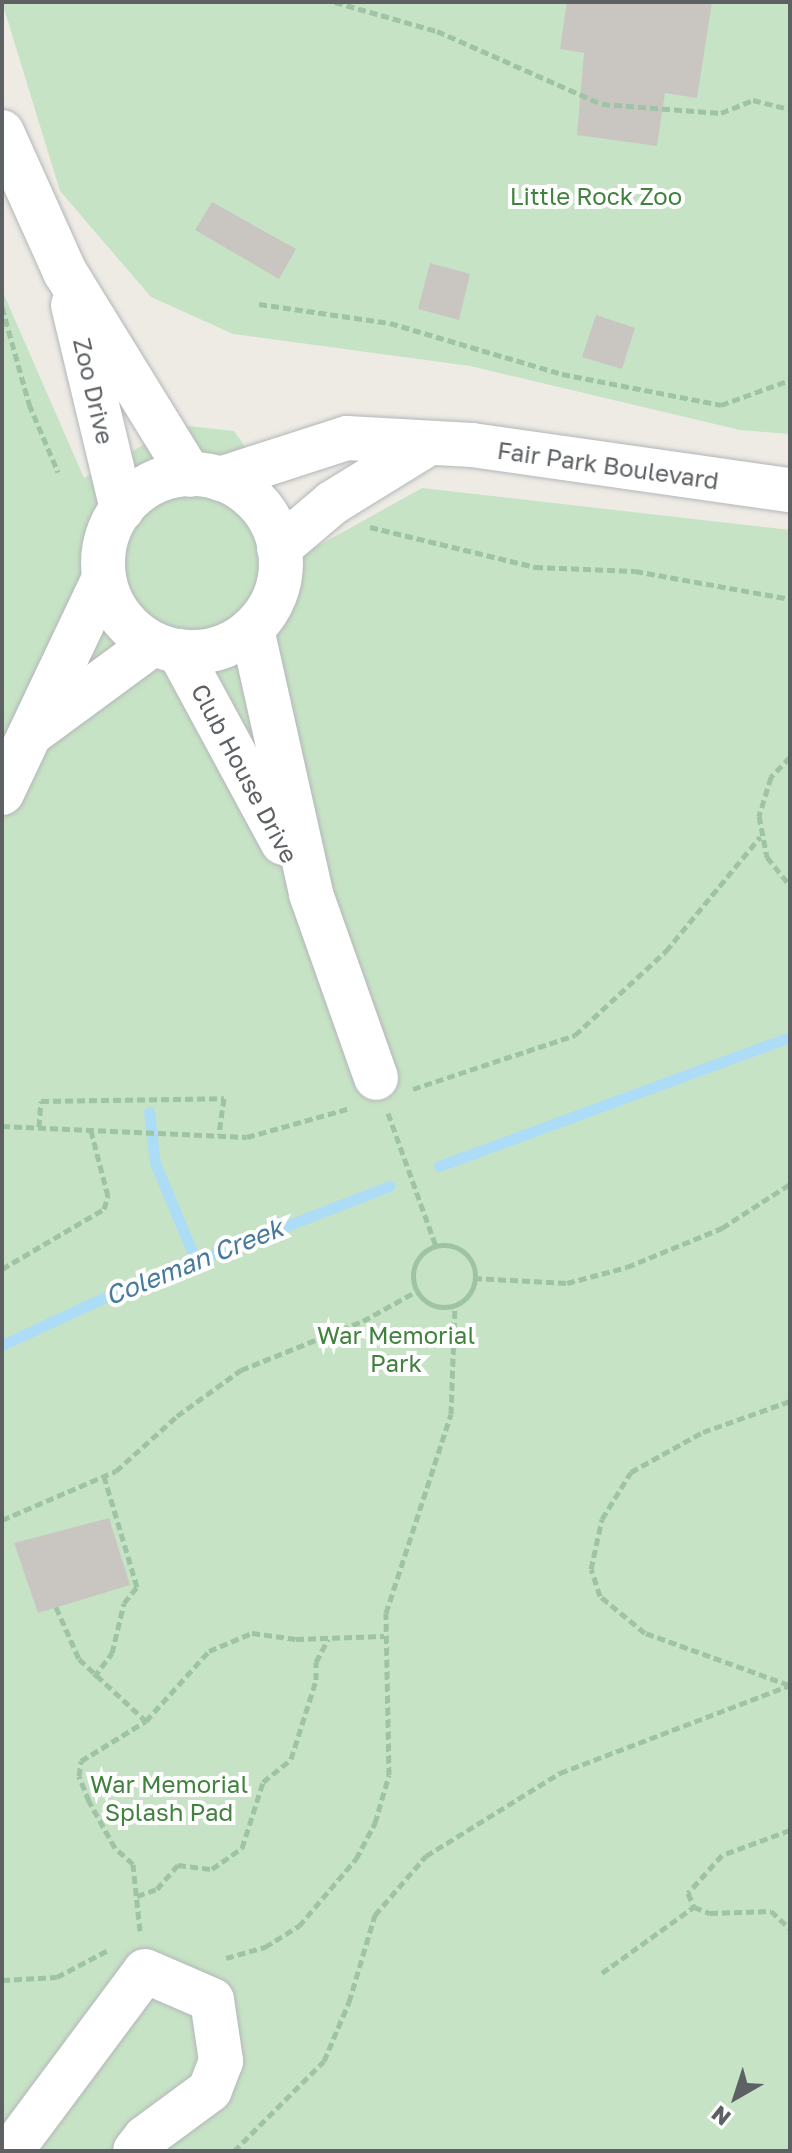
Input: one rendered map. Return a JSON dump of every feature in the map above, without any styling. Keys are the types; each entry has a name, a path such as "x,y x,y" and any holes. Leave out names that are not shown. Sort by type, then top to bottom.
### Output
{"street":[{"name":"Zoo Drive","path":"2,132 65,272 205,477"},
{"name":"Zoo Drive","path":"65,272 122,509"},
{"name":"Fair Park Boulevard","path":"2,793 104,578 104,547 122,509 155,481 205,477 347,438 426,445 472,445 790,490"},
{"path":"279,548 332,503 426,445"},
{"path":"104,578 128,626 166,648 214,650 252,629 278,589 279,548 260,504 205,477"},
{"name":"Club House Drive","path":"252,629 311,894 379,1092"},
{"name":"Fair Park Boulevard","path":"33,732 166,648"},
{"name":"Club House Drive","path":"166,648 311,894"},
{"path":"11,2151 106,2017 145,1971 212,2000 221,2061 210,2090 145,2138 135,2151"}],"path":[{"path":"335,2 437,31 602,104 721,113 753,100 790,109"},
{"path":"259,304 390,323 562,374 721,405 790,380"},
{"path":"2,307 29,404 58,472"},
{"path":"355,525 409,532 535,567 635,571 790,599"},
{"path":"790,757 762,796 760,837 767,857 790,885"},
{"path":"2,1126 90,1127 157,1134 247,1137 379,1092 575,1035 666,951 760,837"},
{"path":"39,1127 41,1101 224,1098 219,1135"},
{"path":"2,1269 104,1209 108,1196 90,1127"},
{"path":"393,1129 436,1246"},
{"path":"474,1278 567,1283 627,1267 722,1228 790,1184"},
{"path":"436,1246 463,1252 474,1278 471,1291 455,1305 435,1305 417,1291 414,1267 424,1251 436,1246"},
{"path":"2,1520 104,1476 241,1370 363,1321 417,1291"},
{"path":"219,1955 232,1961 299,1926 333,1890 369,1835 389,1775 384,1636 386,1613 451,1414 455,1305"},
{"path":"789,1685 732,1660 645,1633 600,1596 591,1569 602,1519 631,1472 703,1432 790,1401"},
{"path":"94,1677 112,1653 124,1603 137,1587 104,1476"},
{"path":"56,1607 79,1659 94,1677 146,1721"},
{"path":"149,1937 140,1939 133,1864 115,1848 79,1776 81,1761 146,1721 209,1651 252,1633 328,1639 384,1636"},
{"path":"137,1896 157,1889 178,1865 212,1869 242,1848 263,1782 291,1759 316,1680 316,1662 328,1639"},
{"path":"234,2151 324,2061 337,2038 375,1915 426,1856 560,1773 789,1685"},
{"path":"790,1830 722,1855 688,1893 694,1907 710,1913 771,1911 790,1929"},
{"path":"602,1973 694,1907"},
{"path":"2,1980 57,1977 116,1947"}],"green space":[{"name":"Little Rock Zoo","path":"2,2 790,2 790,434 740,430 470,366 233,334 151,297 60,191"},
{"name":"War Memorial Park","path":"2,290 84,478 179,425 234,431 316,547 422,488 790,530 790,2151 2,2151"}],"building":[{"path":"567,2 712,2 697,98 665,93 657,146 577,135 584,53 560,49"},
{"path":"212,202 296,249 279,279 195,230"},
{"path":"430,263 470,274 459,320 418,309"},
{"path":"596,315 635,328 622,369 582,357"},
{"path":"109,1518 130,1585 38,1613 14,1543"}],"waterway":[{"name":"Coleman Creek","path":"439,1166 790,1037"},
{"path":"149,1112 155,1163 196,1261"},
{"name":"Coleman Creek","path":"2,1345 116,1292 389,1186"}],"park label":[{"name":"War Memorial Splash Pad","path":"169,1798"}]}
